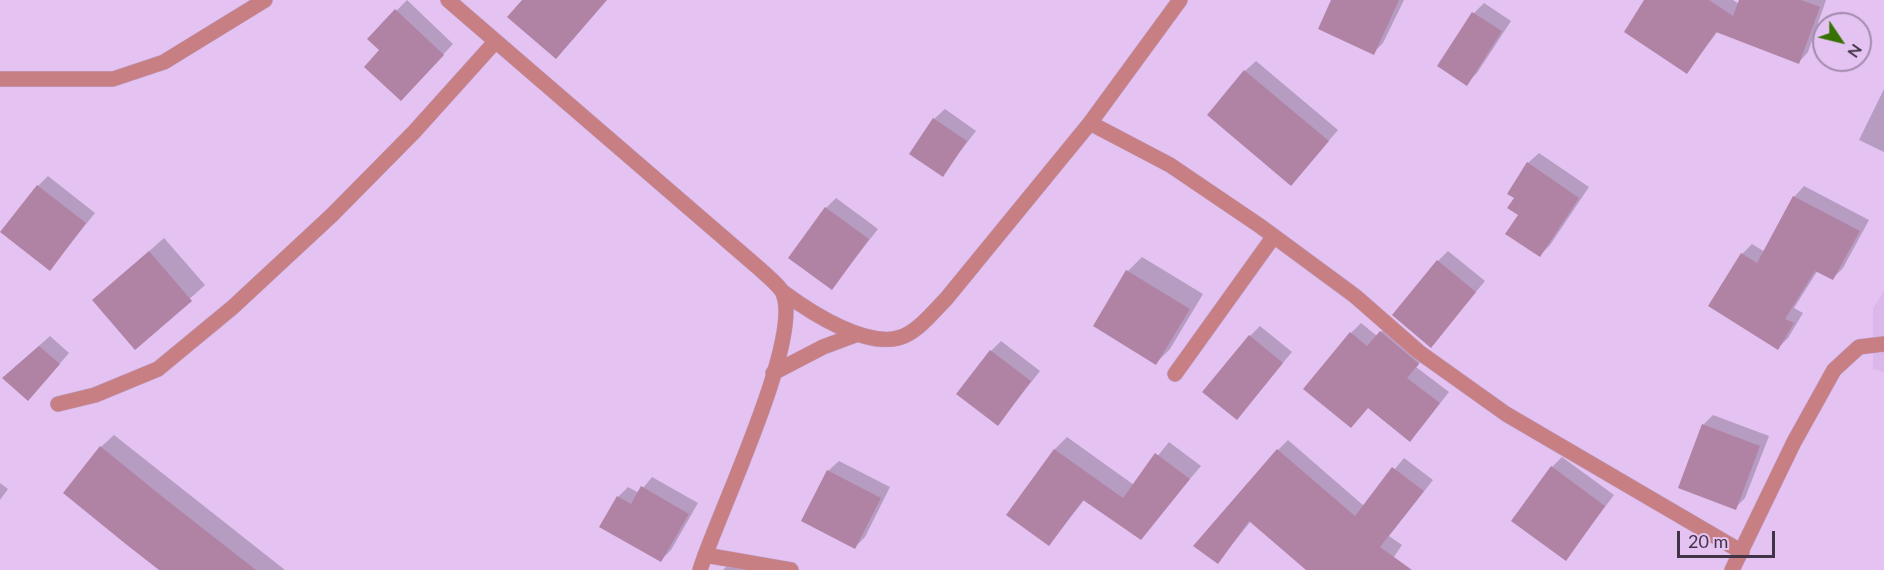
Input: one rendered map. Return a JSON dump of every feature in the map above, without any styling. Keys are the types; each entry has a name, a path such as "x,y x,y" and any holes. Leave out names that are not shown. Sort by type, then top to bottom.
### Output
{"street":[{"path":"0,79 113,79 164,62 265,0"},
{"path":"448,0 761,270 783,292 804,308 858,334 879,340 904,336 925,321 946,299 1090,123 1180,0"},
{"path":"58,404 95,395 158,369 233,307 332,216 414,132 495,42"},
{"path":"1090,123 1170,165 1274,236 1355,296 1419,352 1506,414 1742,552"},
{"path":"1175,374 1274,236"},
{"path":"700,570 783,345 786,320 783,292"},
{"path":"773,373 823,347 858,334"},
{"path":"1732,570 1794,442 1834,370 1859,347 1884,344"},
{"path":"705,555 791,570"}],"shaded area":[{"path":"1884,291 1884,372 1873,369 1873,308"}],"building":[{"path":"522,0 607,0 556,59 507,17"},
{"path":"1331,0 1399,0 1374,55 1318,29"},
{"path":"1644,0 1709,0 1733,16 1739,0 1801,0 1820,7 1818,12 1812,12 1812,29 1799,64 1716,32 1687,74 1624,32"},
{"path":"395,9 444,55 401,101 364,67 379,50 367,39"},
{"path":"1472,12 1502,31 1467,86 1437,66"},
{"path":"1244,70 1329,141 1291,186 1207,115"},
{"path":"933,118 967,141 943,177 909,154"},
{"path":"1527,162 1579,198 1540,257 1505,234 1518,215 1507,208 1514,198 1507,194"},
{"path":"37,185 86,223 50,271 0,232"},
{"path":"1793,196 1860,231 1833,280 1815,271 1785,319 1794,323 1778,350 1708,306 1741,253 1757,263"},
{"path":"825,207 869,239 832,290 788,258"},
{"path":"149,251 192,301 135,350 92,300"},
{"path":"1437,260 1476,292 1431,348 1392,315"},
{"path":"1126,270 1190,309 1156,365 1093,326"},
{"path":"1380,331 1419,364 1407,378 1440,403 1410,442 1368,408 1351,428 1303,389 1350,332 1367,346"},
{"path":"1249,335 1283,363 1237,420 1202,392"},
{"path":"39,346 60,364 28,401 2,378"},
{"path":"990,350 1031,381 998,426 956,394"},
{"path":"1702,424 1760,446 1736,510 1678,488"},
{"path":"100,446 256,570 159,570 127,545 63,493"},
{"path":"1054,449 1123,498 1155,453 1190,479 1141,540 1083,500 1049,546 1006,515"},
{"path":"1277,449 1355,516 1392,467 1424,491 1380,547 1412,570 1306,570 1249,521 1218,564 1193,546"},
{"path":"1551,466 1605,506 1566,561 1511,521"},
{"path":"827,470 881,498 855,549 801,521"},
{"path":"641,486 689,514 661,562 599,527 617,496 631,504"}]}
